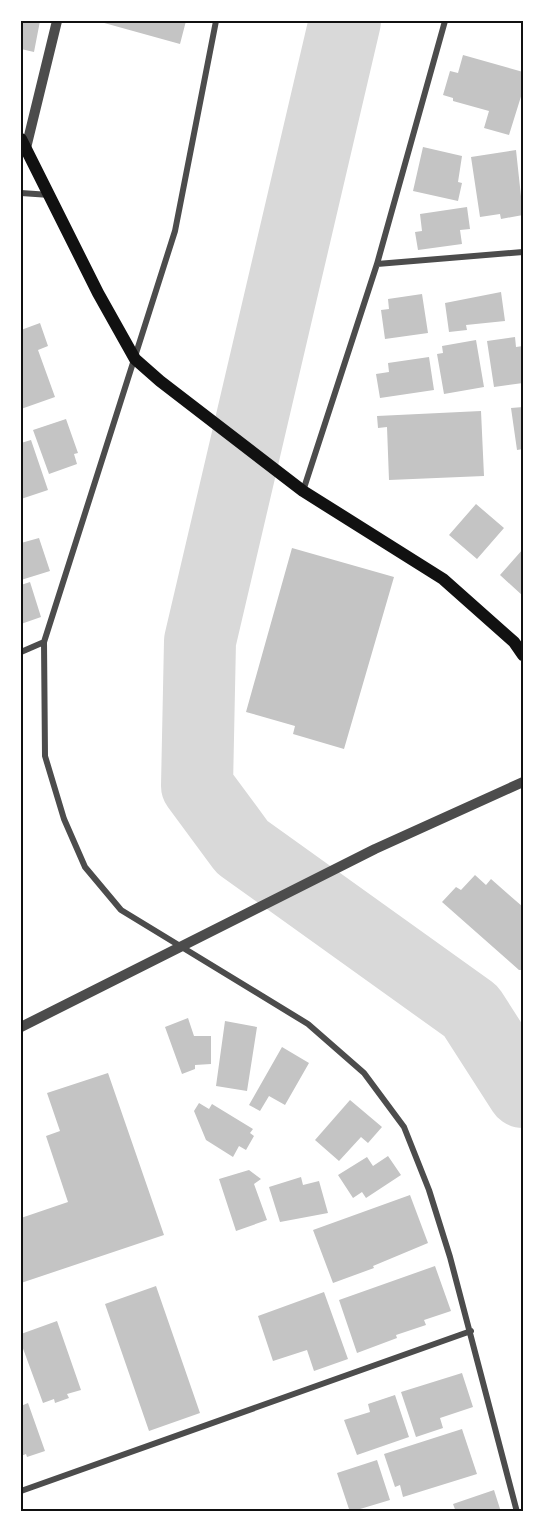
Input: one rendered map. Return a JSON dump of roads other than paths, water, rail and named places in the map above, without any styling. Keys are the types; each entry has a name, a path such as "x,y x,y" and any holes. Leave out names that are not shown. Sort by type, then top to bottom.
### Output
{"main road":[{"path":"24,144 98,293 135,359 160,381 303,491 443,579 514,642 523,655"}],"street":[{"path":"24,144 57,21"},
{"path":"216,21 175,231 44,642 45,756 64,819 85,867 121,910 308,1024 364,1072 404,1127 429,1190 471,1331 517,1512"},
{"path":"303,491 377,264 445,21"},
{"path":"21,193 50,195"},
{"path":"377,264 523,252"},
{"path":"21,652 44,642"},
{"path":"21,1027 375,849 523,782"},
{"path":"21,1491 471,1331"}],"waterway":[{"path":"345,21 200,641 197,786 242,847 471,1011 523,1092"}]}
